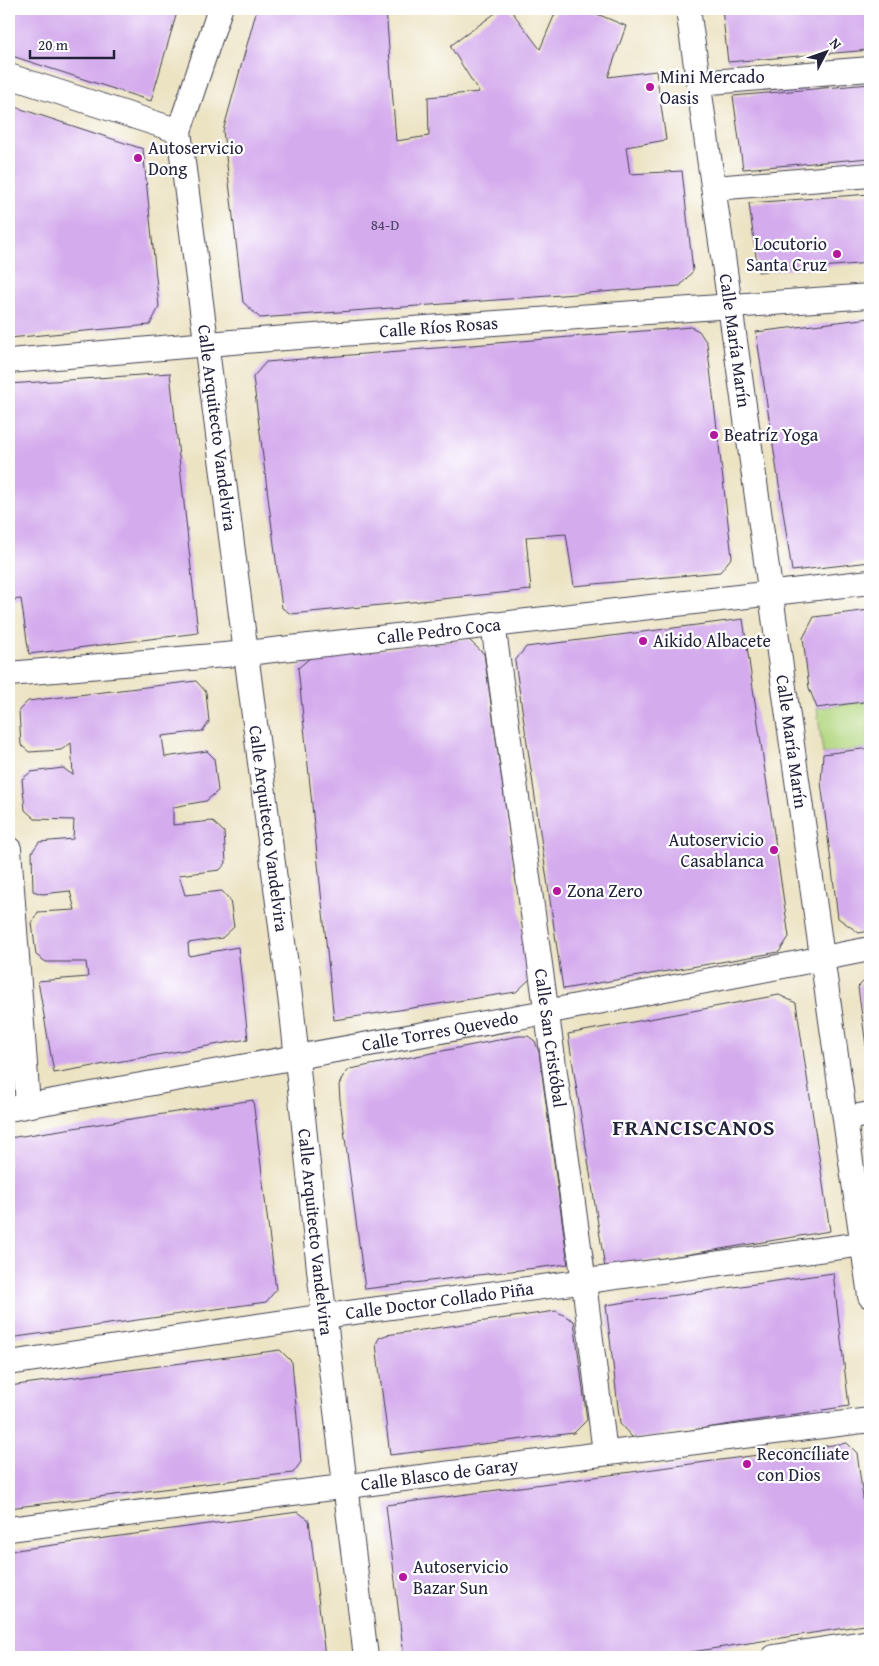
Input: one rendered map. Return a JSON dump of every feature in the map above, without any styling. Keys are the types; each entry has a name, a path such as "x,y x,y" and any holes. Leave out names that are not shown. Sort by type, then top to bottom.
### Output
{"street":[{"name":"Calle Arquitecto Vandelvira","path":"220,9 179,131 247,653 297,1058 325,1316 366,1657"},
{"name":"Calle María Marín","path":"688,9 715,188 770,595 867,1243 870,1296"},
{"path":"699,83 870,69"},
{"path":"9,76 179,131"},
{"path":"715,188 870,175"},
{"name":"Calle Ríos Rosas","path":"9,361 207,344 870,296"},
{"name":"Calle Pedro Coca","path":"9,674 247,653 493,624 770,595 870,582"},
{"name":"Calle San Cristóbal","path":"493,624 584,1283 605,1452"},
{"path":"9,849 18,1107"},
{"name":"Calle Torres Quevedo","path":"18,1107 546,1012 870,949"},
{"path":"847,1118 870,1114"},
{"name":"Calle Doctor Collado Piña","path":"9,1363 325,1316 584,1283 867,1243"},
{"name":"Calle Blasco de Garay","path":"9,1528 345,1488 605,1452 870,1420"},
{"path":"774,1657 870,1642"}],"green space":[{"path":"870,701 870,748 823,754 817,708"}],"building":[{"path":"9,9 178,9 151,101 9,55"},
{"path":"257,9 386,9 396,141 429,136 428,97 479,92 450,46 501,9 510,9 540,49 557,9 585,9 626,26 608,77 656,71 666,140 626,147 630,174 682,171 693,271 680,286 260,318 243,302 223,131"},
{"path":"722,9 870,9 870,50 728,62"},
{"path":"870,84 870,158 743,169 733,96"},
{"path":"9,105 143,149 159,307 150,325 9,338"},
{"path":"870,194 870,263 758,272 749,203"},
{"path":"870,318 870,562 792,571 756,332"},
{"path":"691,327 699,331 707,343 732,557 720,572 574,586 566,534 526,537 531,590 291,614 282,608 253,377 266,362"},
{"path":"170,373 198,633 29,654 21,599 9,600 9,384"},
{"path":"870,610 870,701 817,708 809,688 803,638 814,617"},
{"path":"743,619 789,937 779,952 563,989 515,661 526,647"},
{"path":"468,639 484,654 530,979 516,992 334,1020 298,668 310,658"},
{"path":"196,681 206,692 209,722 203,731 162,736 165,757 207,751 214,758 218,791 206,801 173,807 173,825 212,821 224,832 226,863 220,870 179,875 185,895 222,891 230,900 234,927 222,938 188,943 189,956 238,947 248,1039 54,1073 38,981 88,977 86,962 46,962 36,955 32,923 38,912 75,910 70,891 42,894 33,891 32,852 39,842 73,839 74,820 35,819 25,810 22,779 31,772 63,768 73,775 71,743 61,750 29,752 21,745 19,710 28,701"},
{"path":"870,748 870,931 859,933 838,918 821,782 823,754"},
{"path":"870,975 870,1068 869,1068 858,987"},
{"path":"779,995 796,1003 830,1231 605,1268 568,1034"},
{"path":"519,1036 528,1036 535,1041 539,1052 568,1264 365,1289 340,1100 339,1085 343,1076 350,1069"},
{"path":"9,1042 14,1082 9,1083"},
{"path":"253,1100 276,1290 266,1302 9,1338 9,1138"},
{"path":"833,1273 849,1406 634,1439 620,1424 606,1305"},
{"path":"556,1311 574,1321 587,1420 574,1433 390,1455 376,1344 379,1338 386,1335"},
{"path":"280,1350 292,1362 301,1462 293,1473 9,1508 9,1386"},
{"path":"847,1443 857,1453 870,1550 870,1624 660,1657 404,1657 386,1505"},
{"path":"298,1512 309,1520 325,1657 9,1657 9,1551"}],"place":[{"name":"Mini Mercado Oasis","path":"650,87"},
{"name":"Autoservicio Dong","path":"138,158"},
{"name":"Locutorio Santa Cruz","path":"837,254"},
{"name":"Beatríz Yoga","path":"714,435"},
{"name":"Aikido Albacete","path":"643,641"},
{"name":"Autoservicio Casablanca","path":"774,850"},
{"name":"Zona Zero","path":"557,891"},
{"name":"Reconcíliate con Dios","path":"747,1464"},
{"name":"Autoservicio Bazar Sun","path":"403,1577"}],"district":[{"name":"FRANCISCANOS","path":"694,1127"}]}
